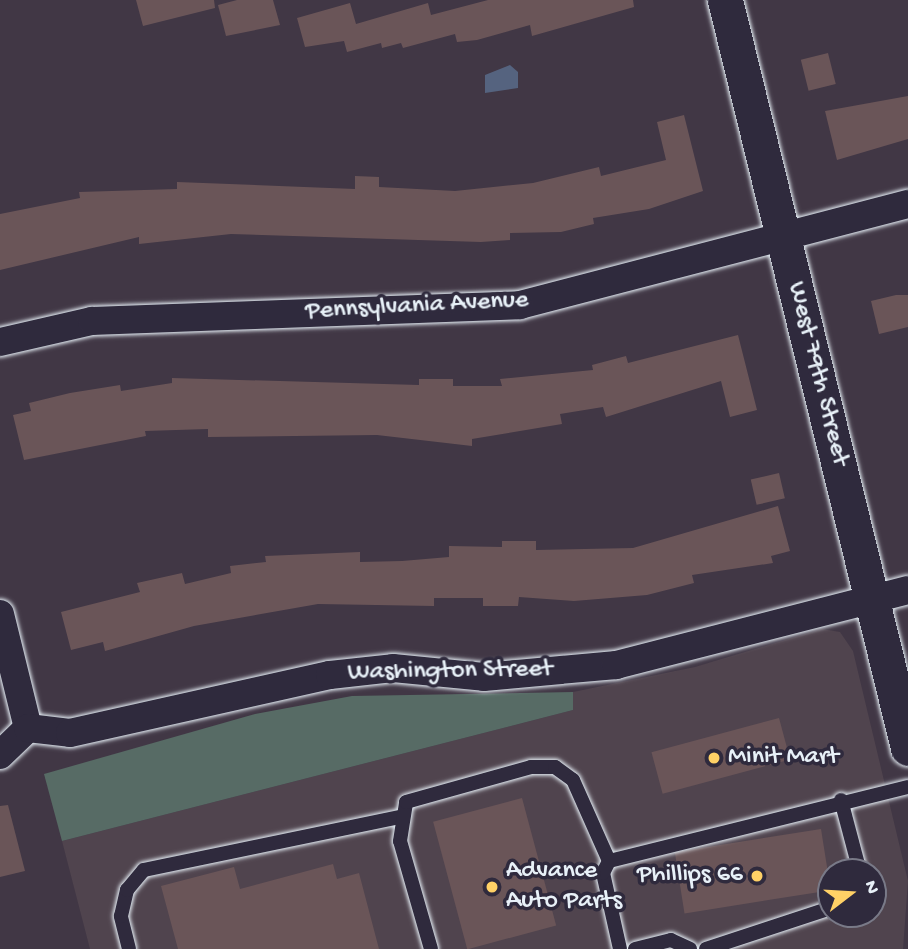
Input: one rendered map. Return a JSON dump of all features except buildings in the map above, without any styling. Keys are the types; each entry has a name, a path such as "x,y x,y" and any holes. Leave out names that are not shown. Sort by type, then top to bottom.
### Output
{"street":[{"name":"West 79th Street","path":"725,0 873,599 903,704 908,748"},
{"name":"Pennsylvania Avenue","path":"0,342 92,321 520,305 908,204"},
{"name":"Washington Street","path":"29,728 70,733 330,675 393,668 484,677 616,665 908,590"},
{"path":"0,614 29,728 0,755"}],"lane":[{"path":"431,949 400,841 401,817 407,802 531,767 555,767 573,780 609,861"},
{"path":"620,949 603,873 609,861 841,800 908,787"},
{"path":"841,800 856,858"},
{"path":"129,949 121,916 127,890 144,870 401,817"},
{"path":"706,949 817,913"},
{"path":"635,949 671,940 690,949"}],"shaded area":[{"path":"822,629 840,632 853,651 908,881 903,949 90,949 62,841 573,710 573,692 695,667"}],"green space":[{"path":"573,692 573,710 62,841 44,774 255,714 352,696"}],"water":[{"path":"510,65 518,72 518,88 485,93 485,75"}],"place":[{"name":"Minit Mart","path":"714,758"},
{"name":"Phillips 66","path":"757,876"},
{"name":"Advance Auto Parts","path":"492,887"}]}
